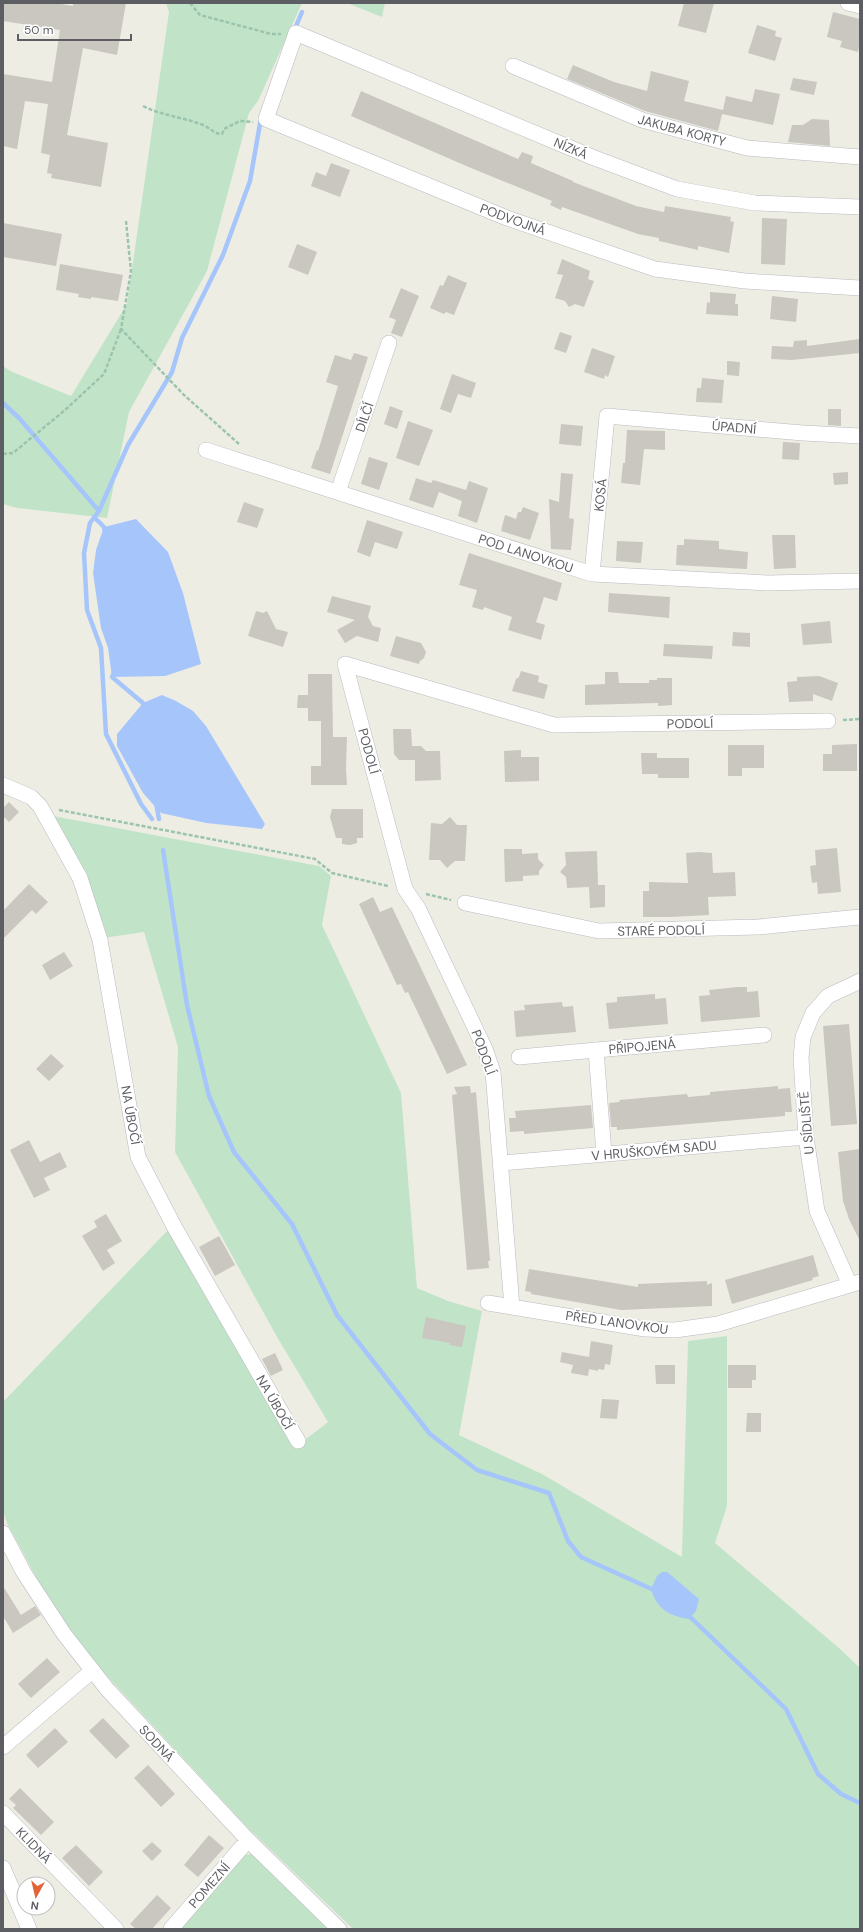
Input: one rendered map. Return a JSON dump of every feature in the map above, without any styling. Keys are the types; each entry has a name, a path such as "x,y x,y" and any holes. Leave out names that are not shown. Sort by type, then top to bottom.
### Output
{"street":[{"path":"848,3 860,6"},
{"path":"266,119 296,33"},
{"name":"NÍZKÁ","path":"296,33 592,157 677,189 755,203 860,207"},
{"name":"JAKUBA KORTY","path":"513,66 642,120 747,148 860,157"},
{"name":"PODVOJNÁ","path":"266,119 507,218 655,269 745,281 860,288"},
{"name":"DÍLČÍ","path":"338,492 389,343"},
{"name":"ÚPADNÍ","path":"607,416 803,433 860,436"},
{"name":"KOSÁ","path":"592,574 607,416"},
{"name":"POD LANOVKOU","path":"206,450 592,574 768,583 860,582"},
{"name":"PODOLÍ","path":"512,1307 502,1164 493,1072 485,1049 418,908 405,890 345,664 554,725 828,721"},
{"name":"NA ÚBOČÍ","path":"3,785 31,797 40,806 80,878 100,940 138,1157 175,1228 298,1441"},
{"name":"STARÉ PODOLÍ","path":"465,903 600,931 758,927 860,917"},
{"name":"U SÍDLIŠTĚ","path":"855,1284 817,1211 806,1137 801,1058 803,1037 812,1013 828,996 860,981"},
{"name":"PŘIPOJENÁ","path":"520,1057 764,1036"},
{"path":"596,1050 604,1154"},
{"name":"V HRUŠKOVÉM SADU","path":"502,1164 806,1137"},
{"name":"PŘED LANOVKOU","path":"488,1303 645,1329 675,1330 718,1324 855,1284"},
{"name":"SODNÁ","path":"3,1533 24,1573 64,1634 106,1689 248,1840 339,1929"},
{"path":"3,1747 92,1671"},
{"name":"KLIDNÁ","path":"3,1813 116,1929"},
{"name":"POMEZNÍ","path":"171,1929 248,1840"},
{"path":"3,1868 30,1929"}],"path":[{"path":"190,3 200,15 223,22 271,34 296,33"},
{"path":"143,106 159,114 204,125 215,134 222,134 224,129 240,121 260,123 266,119"},
{"path":"3,454 13,453 64,411 104,374 121,330 132,271 126,221"},
{"path":"121,330 176,386 243,448"},
{"path":"40,806 315,859 332,873 465,903"}],"green space":[{"path":"166,3 302,3 258,101 249,113 207,271 129,412 107,518 17,508 3,504 3,366 10,371 71,396 127,304 169,12"},
{"path":"347,3 385,3 382,17"},
{"path":"53,816 319,866 331,876 322,925 401,1093 417,1288 448,1301 482,1311 459,1435 542,1474 682,1557 688,1341 727,1336 727,1506 715,1543 839,1648 860,1668 860,1929 353,1929 247,1827 94,1662 49,1601 7,1523 3,1511 3,1402 169,1229 297,1446 328,1422 277,1337 175,1152 178,1047 144,932 103,938 87,874"},
{"path":"250,1854 258,1856 328,1929 173,1929 236,1857"}],"water":[{"path":"136,519 168,552 183,593 201,664 165,676 112,677 108,648 101,628 93,573 96,550 104,527"},
{"path":"162,695 193,711 206,726 265,824 262,829 206,823 161,813 143,793 117,746 117,734 143,703"},
{"path":"662,1572 667,1572 699,1599 696,1611 689,1619 675,1616 665,1610 657,1602 651,1589 657,1576"}],"building":[{"path":"3,3 56,3 73,6 73,3 126,3 117,55 83,48 67,135 108,143 101,187 51,178 52,174 47,173 50,155 41,153 48,104 25,101 17,149 3,146 3,74 52,82 60,30 3,21"},
{"path":"684,3 714,3 706,33 678,26"},
{"path":"833,12 860,19 860,42 858,52 840,47 842,41 827,37"},
{"path":"757,25 776,31 775,36 782,38 775,61 748,53"},
{"path":"573,65 614,82 647,91 651,71 689,81 684,101 723,110 726,96 752,102 755,89 780,94 773,125 722,114 718,131 645,111 567,79"},
{"path":"793,78 817,82 814,95 790,90"},
{"path":"361,91 518,159 522,152 533,156 531,163 573,182 636,206 664,212 665,206 731,217 730,221 734,222 729,253 698,246 698,250 659,241 659,238 638,234 562,207 561,210 550,205 552,201 351,116"},
{"path":"812,119 829,120 830,146 788,142 792,125 803,125"},
{"path":"331,163 350,170 340,197 311,186 316,172 326,176"},
{"path":"762,218 787,219 785,265 761,264"},
{"path":"3,223 62,234 56,266 3,257"},
{"path":"297,244 317,252 308,275 288,267"},
{"path":"562,259 590,271 588,279 594,281 584,307 575,304 569,307 565,301 555,298 563,275 557,274"},
{"path":"60,264 123,275 118,301 91,297 91,299 78,297 79,294 56,290"},
{"path":"448,275 467,283 454,315 446,312 444,314 430,308 440,285 443,286"},
{"path":"401,288 419,296 402,337 391,333 396,320 389,317"},
{"path":"710,292 736,294 735,304 738,304 738,316 706,314 707,302 710,303"},
{"path":"772,296 798,299 796,322 770,319"},
{"path":"560,332 572,336 566,353 554,349"},
{"path":"860,339 860,353 792,360 771,359 772,346 793,347 794,341 807,340 807,346"},
{"path":"592,348 615,356 608,377 605,375 604,379 584,372"},
{"path":"354,353 368,357 330,474 311,468 317,450 318,451 338,386 326,382 335,355 351,360"},
{"path":"727,361 740,362 739,376 727,375"},
{"path":"452,374 476,383 471,398 458,394 451,413 440,409"},
{"path":"702,378 724,380 722,403 696,402 697,388 701,388"},
{"path":"390,406 403,411 397,429 384,424"},
{"path":"828,409 841,409 841,426 828,425"},
{"path":"408,421 433,430 419,466 396,458"},
{"path":"561,424 583,426 581,446 559,444"},
{"path":"627,430 665,431 665,450 644,449 640,485 621,483 623,463 625,463"},
{"path":"783,442 800,443 799,460 782,459"},
{"path":"369,457 388,463 379,490 361,484"},
{"path":"848,472 848,484 834,485 833,473"},
{"path":"561,473 573,474 569,518 574,519 571,550 551,549 549,499 559,502"},
{"path":"416,478 431,483 433,480 466,490 469,481 488,488 477,523 458,516 462,501 439,492 433,508 409,500"},
{"path":"244,502 264,509 257,528 237,522"},
{"path":"523,507 539,513 530,540 501,531 505,515 516,519 518,512 521,512"},
{"path":"367,520 403,532 397,549 375,542 370,557 357,552"},
{"path":"772,535 795,535 796,568 774,569"},
{"path":"684,539 719,541 719,549 748,552 747,569 676,565 677,545 684,545"},
{"path":"617,541 643,542 641,563 616,561"},
{"path":"469,553 562,583 557,601 544,597 536,622 545,625 541,640 508,630 512,617 484,607 483,610 472,607 477,590 459,585"},
{"path":"609,593 670,597 669,618 608,612"},
{"path":"332,596 371,606 368,617 373,626 381,628 378,642 357,636 345,643 337,630 355,620 327,612"},
{"path":"256,611 263,613 267,611 276,629 288,632 283,647 248,636"},
{"path":"830,621 832,643 803,645 801,624"},
{"path":"733,632 750,633 750,647 732,646"},
{"path":"396,636 421,643 426,652 424,658 419,664 390,656"},
{"path":"664,644 713,646 712,659 663,656"},
{"path":"521,671 539,676 538,682 548,685 544,699 512,691 516,679 519,677"},
{"path":"605,672 618,672 619,683 649,683 649,680 657,680 657,678 672,678 672,705 658,706 658,703 585,705 585,685 605,684"},
{"path":"308,674 332,674 333,737 347,737 347,785 311,785 311,766 321,766 321,721 308,721 308,708 297,708 298,695 308,695"},
{"path":"819,676 838,683 832,701 813,694 813,701 789,702 787,682 797,681 797,677"},
{"path":"393,729 411,729 412,746 421,746 426,751 440,751 441,780 415,781 415,760 399,760 394,754"},
{"path":"857,744 857,771 823,771 823,754 832,754 832,745"},
{"path":"728,745 764,745 764,768 742,768 742,776 728,776"},
{"path":"521,750 521,757 539,757 539,781 505,782 504,751"},
{"path":"641,753 657,753 657,758 689,758 689,778 658,778 658,774 642,774"},
{"path":"9,802 19,812 9,822 3,816 3,808"},
{"path":"332,809 363,809 363,838 357,838 357,843 350,845 342,844 342,838 336,838 330,817"},
{"path":"450,817 457,825 467,825 465,861 455,861 447,868 440,860 429,860 431,823 442,824"},
{"path":"837,848 841,892 818,894 817,882 812,883 810,866 816,865 815,850"},
{"path":"504,849 522,849 522,854 538,853 538,859 544,865 539,871 539,875 523,876 523,881 505,882"},
{"path":"597,851 598,885 605,885 605,907 590,908 589,887 567,888 566,877 560,872 566,865 565,852"},
{"path":"686,853 712,853 713,873 735,872 736,896 708,897 709,915 643,917 643,891 649,891 649,882 688,883"},
{"path":"29,884 48,902 36,914 32,910 3,939 3,911"},
{"path":"373,897 380,912 392,907 467,1065 447,1074 408,992 405,993 401,984 397,985 359,904"},
{"path":"64,952 73,966 50,980 42,965"},
{"path":"747,987 747,992 758,991 760,1017 701,1022 699,996 710,995 709,990"},
{"path":"655,994 655,999 666,998 668,1024 609,1029 606,1003 617,1002 617,997"},
{"path":"562,1002 563,1007 573,1006 576,1032 516,1037 514,1011 525,1010 524,1005"},
{"path":"849,1024 857,1124 831,1126 823,1026"},
{"path":"51,1054 64,1066 49,1081 36,1069"},
{"path":"470,1086 471,1093 476,1092 490,1261 488,1261 489,1268 467,1270 452,1095 457,1094 454,1087"},
{"path":"778,1086 778,1089 790,1088 792,1112 785,1112 785,1116 617,1130 617,1127 611,1127 609,1103 620,1102 619,1100 687,1094 688,1097 710,1095 710,1092"},
{"path":"591,1105 593,1128 524,1134 524,1131 510,1132 509,1118 516,1118 515,1111"},
{"path":"29,1140 40,1162 60,1152 67,1167 44,1178 50,1190 34,1198 10,1150"},
{"path":"860,1149 860,1241 849,1219 843,1201 838,1152"},
{"path":"106,1214 122,1241 107,1250 115,1263 103,1271 82,1236 97,1227 94,1221"},
{"path":"219,1236 235,1265 215,1276 199,1247"},
{"path":"813,1255 819,1276 812,1278 813,1280 732,1304 725,1280"},
{"path":"529,1269 638,1287 638,1284 707,1281 707,1285 712,1283 712,1306 621,1310 531,1294 531,1292 525,1291"},
{"path":"426,1317 466,1326 462,1347 449,1345 450,1343 422,1338"},
{"path":"591,1341 613,1345 610,1365 605,1364 604,1370 598,1369 598,1371 589,1369 588,1376 571,1373 573,1365 560,1362 562,1352 589,1357"},
{"path":"275,1353 283,1370 271,1376 262,1359"},
{"path":"655,1365 675,1365 675,1384 656,1384"},
{"path":"728,1365 756,1365 756,1380 752,1380 752,1388 728,1388"},
{"path":"602,1399 619,1400 617,1419 600,1418"},
{"path":"747,1413 761,1413 761,1432 746,1432"},
{"path":"3,1586 21,1615 35,1606 41,1615 13,1633 3,1616"},
{"path":"47,1658 60,1672 31,1698 18,1684"},
{"path":"103,1718 130,1746 116,1759 89,1731"},
{"path":"55,1728 68,1742 38,1768 26,1755"},
{"path":"148,1765 175,1794 161,1807 134,1778"},
{"path":"20,1788 54,1822 41,1835 13,1808 16,1805 9,1799"},
{"path":"209,1835 224,1848 198,1877 184,1865"},
{"path":"152,1842 162,1851 152,1861 142,1851"},
{"path":"76,1845 103,1872 89,1886 62,1858"},
{"path":"157,1895 171,1908 152,1929 136,1929 130,1924"}],"waterway":[{"path":"294,31 302,12"},
{"path":"99,511 128,445 172,372 182,338 223,255 250,181 261,118"},
{"path":"3,403 19,418 99,511 90,523 84,553 87,610 101,648 106,734 141,804 152,819"},
{"path":"94,517 104,527 105,532"},
{"path":"114,673 112,677 143,703 144,709"},
{"path":"156,803 159,819"},
{"path":"163,850 187,1005 209,1096 234,1152 292,1224 337,1315 430,1434 477,1470 549,1493 568,1541 581,1557 656,1591"},
{"path":"687,1614 786,1709 818,1774 841,1794 860,1803"}]}
